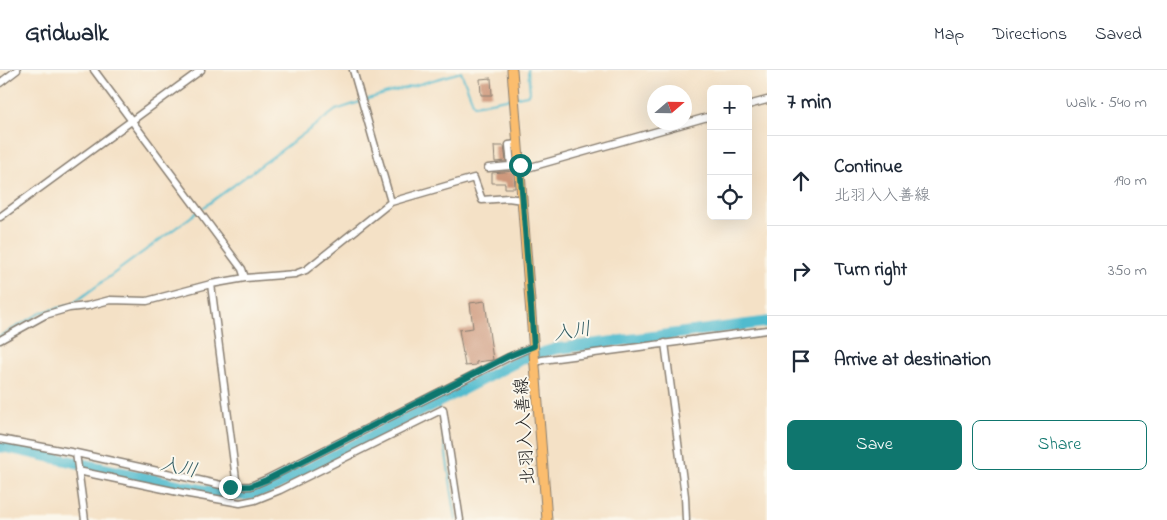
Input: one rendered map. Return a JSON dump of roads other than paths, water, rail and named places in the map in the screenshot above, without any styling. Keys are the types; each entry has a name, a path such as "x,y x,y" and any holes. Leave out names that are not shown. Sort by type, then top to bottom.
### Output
{"main road":[{"name":"北羽入入善線","path":"512,70 518,144 517,167 522,200 547,520"}],"street":[{"path":"0,83 17,70"},
{"path":"94,70 242,269 245,278"},
{"path":"0,217 201,70"},
{"path":"353,70 391,202"},
{"path":"752,104 767,100"},
{"path":"488,168 517,167 707,117"},
{"path":"0,340 45,315 56,311 110,300 147,302 211,284 245,278 294,274 306,270 391,202 474,178 482,200 508,198 522,200"},
{"path":"211,284 236,487"},
{"path":"535,361 767,330"},
{"path":"665,343 685,496 686,520"},
{"path":"0,439 236,487 251,486 509,356 534,347"},
{"path":"78,471 240,503 255,500 280,490 443,409 460,520"},
{"path":"76,453 85,520"}],"waterway":[{"path":"517,97 527,95 530,92 528,70"},
{"path":"364,100 461,72 474,105 512,98"},
{"path":"0,336 42,312 71,305 336,110 360,102"},
{"name":"入川","path":"0,446 226,495 248,495 267,490 524,358 555,349 767,322"},
{"name":"入川","path":"438,403 439,409"},
{"path":"440,414 456,520"},
{"name":"入川","path":"0,452 5,448"}]}
